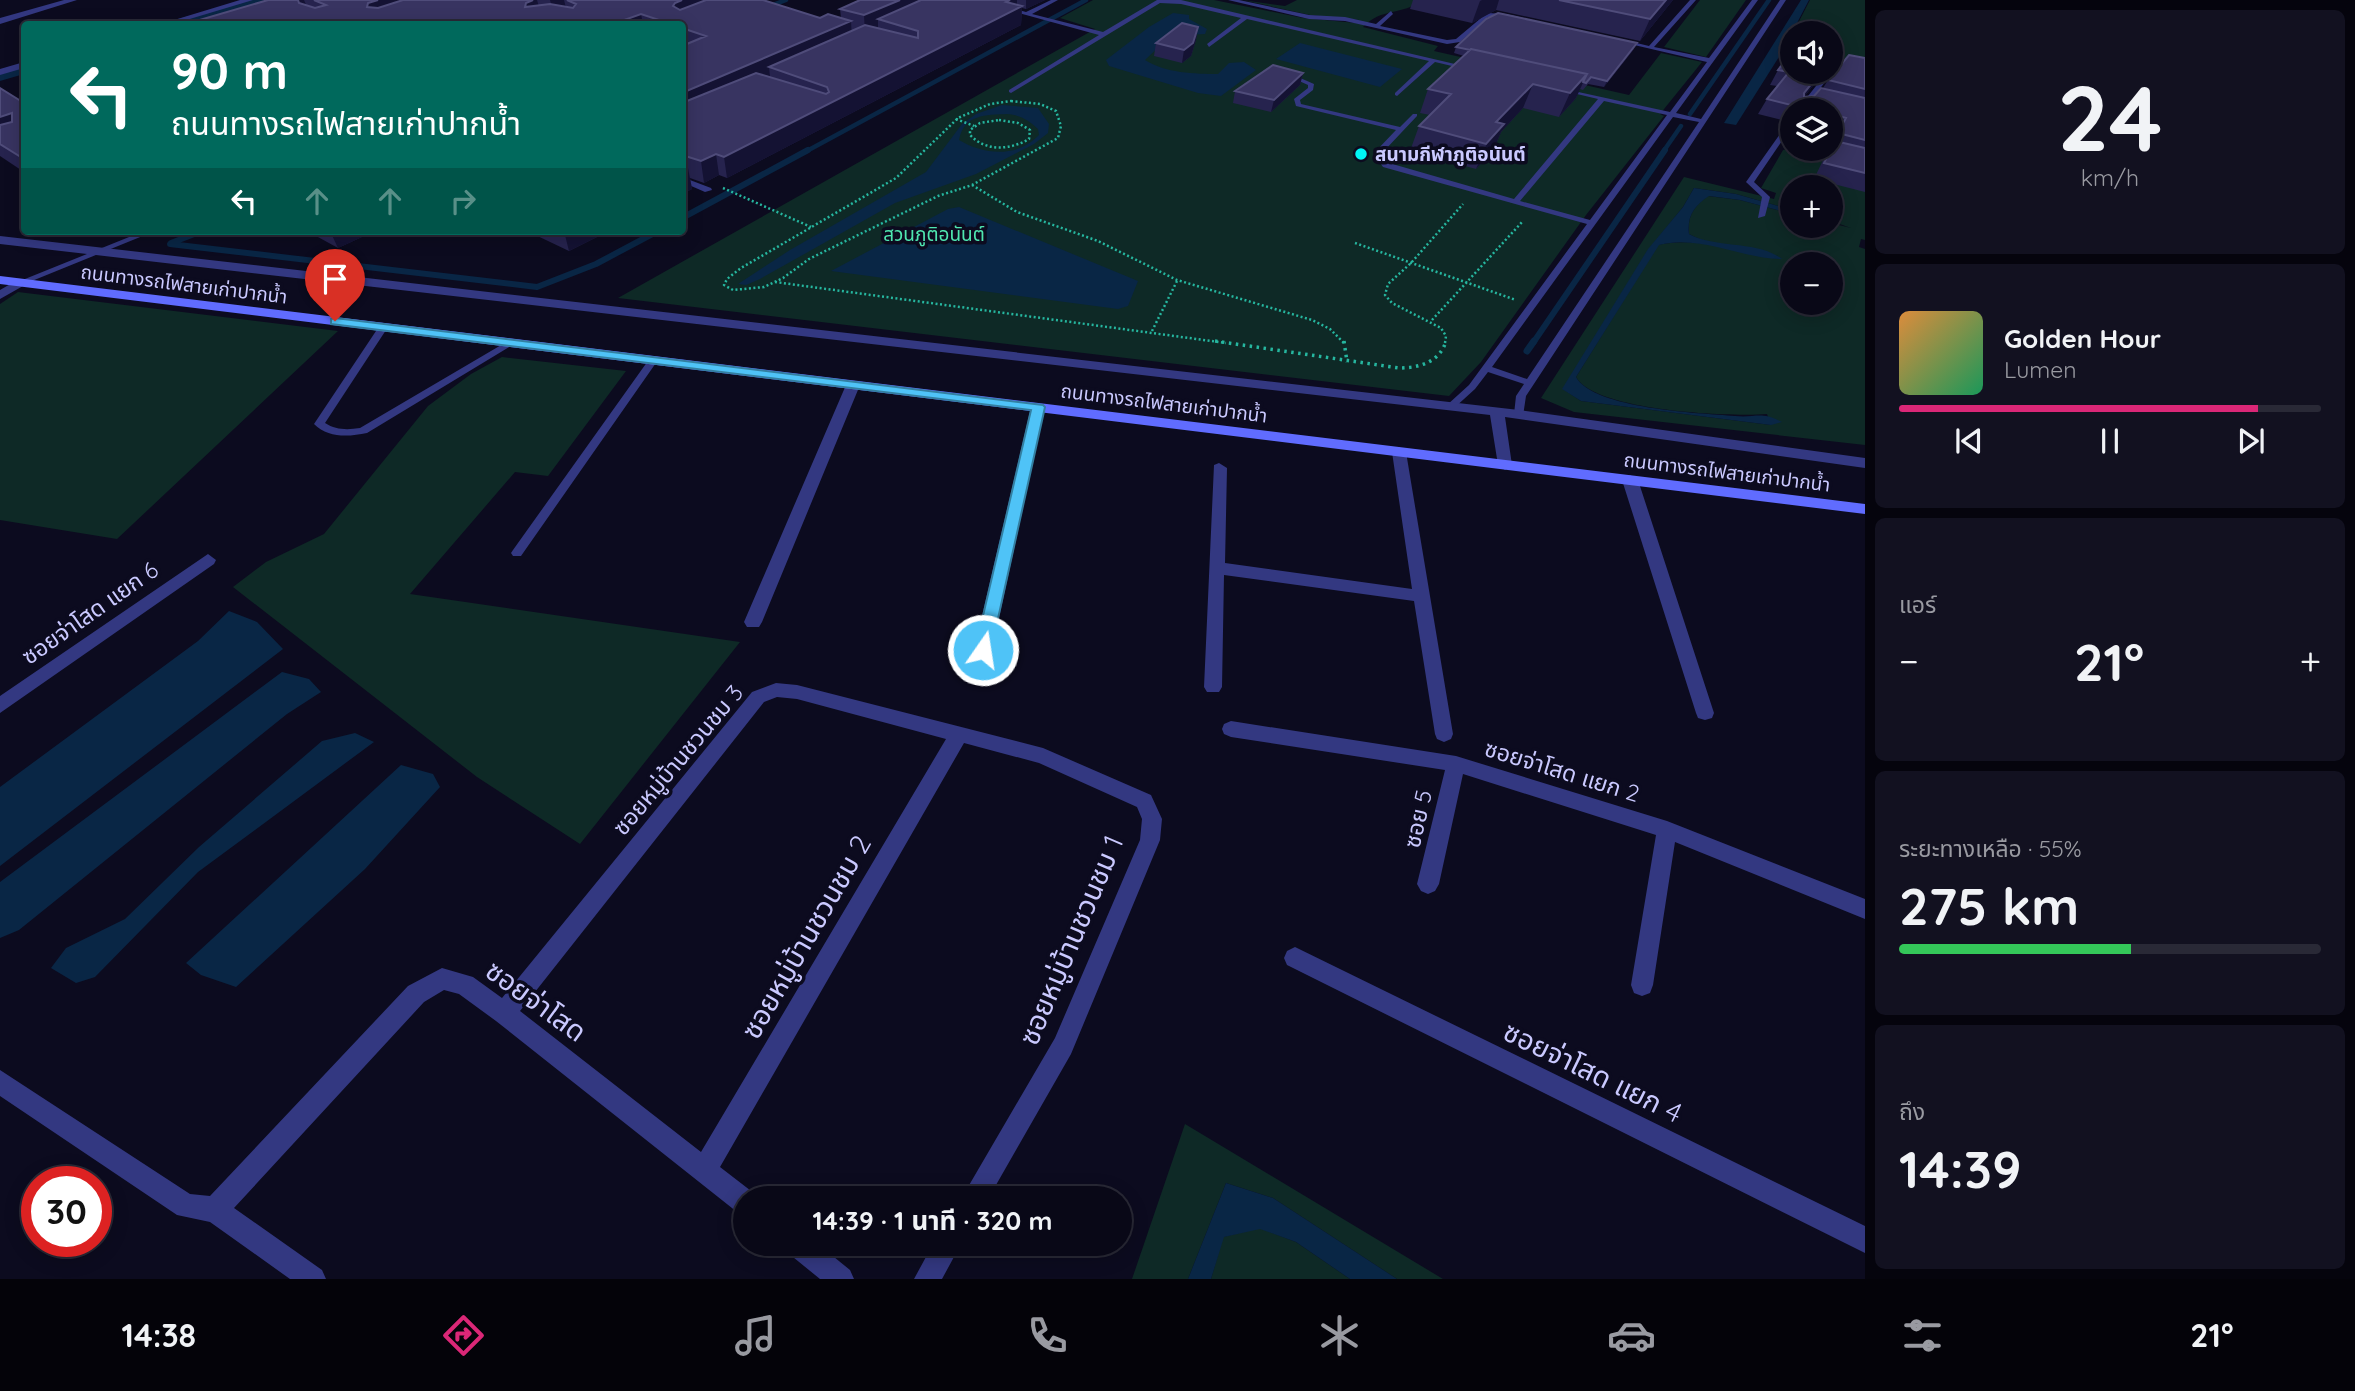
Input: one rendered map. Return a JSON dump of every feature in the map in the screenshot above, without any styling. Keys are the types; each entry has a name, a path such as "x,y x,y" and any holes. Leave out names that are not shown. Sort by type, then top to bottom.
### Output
{"main road":[{"name":"ถนนทางรถไฟสายเก่าปากน้ำ","path":"0,280 1865,509"}],"street":[{"path":"0,21 73,0"},
{"path":"175,21 249,0"},
{"path":"0,72 21,66"},
{"path":"0,84 21,78"},
{"path":"0,240 1497,414 1519,414 1865,463"},
{"path":"0,295 19,282"},
{"path":"752,622 853,385"},
{"path":"983,650 1038,407"},
{"path":"1497,414 1505,465"},
{"path":"1399,452 1444,734"},
{"path":"1213,687 1219,468"},
{"path":"1630,480 1705,713"},
{"name":"ซอยจ่าโสด แยก 6","path":"0,706 208,560"},
{"path":"1216,568 1420,596"},
{"name":"ซอยหมู่บ้านชวนชม 3","path":"504,1013 758,697 776,690 797,692 959,734"},
{"name":"ซอยจ่าโสด แยก 2","path":"1231,729 1456,764 1667,830 1865,909"},
{"name":"ซอยหมู่บ้านชวนชม 2","path":"704,1170 959,734"},
{"name":"ซอยหมู่บ้านชวนชม 1","path":"959,734 1043,756 1144,801 1152,819 1150,840 1063,1046 982,1186"},
{"name":"ซอย 5","path":"1428,884 1456,764"},
{"path":"1642,985 1667,830"},
{"name":"ซอยจ่าโสด แยก 4","path":"1295,958 1865,1240"},
{"name":"ซอยจ่าโสด","path":"215,1210 416,994 442,979 464,985 504,1013 733,1193"},
{"path":"0,1082 186,1206 215,1210 313,1279"},
{"path":"812,1256 841,1279"},
{"path":"928,1279 941,1256"}],"lane":[{"path":"975,0 1101,34"},
{"path":"1027,14 1055,0"},
{"path":"1231,0 1309,17 1345,19 1440,43 1458,41 1487,15 1506,16 1563,28"},
{"path":"1650,48 1693,0"},
{"path":"1450,407 1472,387 1755,0"},
{"path":"1519,414 1521,396 1783,0"},
{"path":"1011,91 1159,1 1181,2 1472,69"},
{"path":"1376,26 1391,13"},
{"path":"1209,45 1247,17"},
{"path":"1613,39 1712,61"},
{"path":"1397,94 1433,60"},
{"path":"1278,72 1311,84 1311,89 1297,99 1298,105 1400,129"},
{"path":"1810,98 1820,84"},
{"path":"1551,87 1702,121"},
{"path":"1515,202 1603,99"},
{"path":"1415,115 1380,152 1380,158 1386,165 1591,223"},
{"path":"1761,216 1766,197 1750,182 1780,137"},
{"path":"1843,157 1865,162"},
{"path":"686,181 708,190"},
{"path":"19,282 141,235"},
{"path":"383,327 319,424 325,430 349,434 363,430 511,343"},
{"path":"517,553 653,360"},
{"path":"1486,368 1530,383"}],"path":[{"path":"1011,101 1046,104 1058,113 1062,130 1058,138 972,186 938,196 808,259 775,282 748,290 733,290 724,285 727,279 741,268 896,178 916,160 933,137 955,119 974,107 1011,101"},
{"path":"955,119 972,126 989,121 1009,121 1026,126 1031,135 1024,143 996,147 973,139 970,135 972,126"},
{"path":"972,186 990,200 1021,215 1100,242 1177,281 1299,316 1333,329 1344,340 1347,362"},
{"path":"724,188 812,227"},
{"path":"775,282 1152,331 1347,362 1409,369 1433,361 1443,351 1446,340 1443,330 1432,320 1392,304 1385,295 1388,284 1411,263 1475,190"},
{"path":"1432,320 1536,208"},
{"path":"1355,243 1531,305"},
{"path":"1152,331 1177,281"}],"green space":[{"name":"สวนภูติอนันต์","path":"1093,0 1214,0 1303,18 1356,23 1359,20 1310,15 1242,0 1285,6 1297,0 1422,0 1415,5 1377,17 1363,27 1438,46 1434,51 1629,95 1661,53 1702,62 1660,114 1664,116 1586,215 1481,362 1449,396 618,298 1095,29 1060,18"},
{"path":"1700,0 1746,0 1706,57 1664,47"},
{"path":"1810,0 1865,0 1865,66 1843,61 1843,21 1799,21"},
{"path":"1780,155 1780,161 1843,160 1865,165 1865,240 1861,239 1859,247 1865,249 1865,445 1574,412 1541,398 1684,177 1774,199 1776,193 1761,188","holes":["1780,175 1843,175 1843,225 1851,228 1843,226 1843,238 1780,238 1780,211 1740,200 1708,196 1692,212 1689,234 1721,245 1778,256 1702,243 1658,245 1576,377 1588,388 1609,398 1695,413 1767,414 1771,425 1581,401 1563,389 1648,250 1683,207 1694,188 1736,194 1780,207"]},
{"path":"18,292 338,331 117,539 0,520 0,304"},
{"path":"502,357 626,371 548,476 515,472 410,594 740,642 580,844 477,777 233,587 266,562 324,534 428,406 471,374"},
{"path":"1185,1124 1443,1279 1397,1279 1273,1198 1226,1183 1188,1279 1132,1279"},
{"path":"1260,1228 1296,1242 1350,1279 1211,1279 1223,1237"}],"water":[{"path":"1801,0 1809,0 1798,21 1788,21"},
{"path":"1173,13 1189,15 1189,19 1207,29 1205,34 1170,36 1145,60 1162,68 1190,73 1218,74 1229,63 1244,62 1256,70 1221,96 1198,93 1109,66 1106,60 1149,27"},
{"path":"1780,34 1780,55 1736,125 1724,123"},
{"path":"1300,43 1402,69 1380,87 1276,59"},
{"path":"1002,105 1038,108 1049,124 1048,133 1034,144 976,174 895,203 760,279 746,285 738,284 790,250 926,172 962,124 976,114","holes":["1007,114 1031,123 1038,129 1039,135 1021,148 1000,152 979,149 959,140 962,131 971,121"]},
{"path":"1694,188 1736,194 1780,207 1780,211 1740,200 1709,196 1690,217 1689,234 1712,242 1761,249 1780,259 1690,243 1659,245 1576,377 1587,388 1625,403 1698,413 1763,416 1782,422 1771,425 1581,401 1562,389 1648,249 1683,207"},
{"path":"959,207 1138,281 1128,306 1118,309 831,271 948,209"},
{"path":"229,611 257,622 283,649 0,866 0,787 198,641"},
{"path":"282,672 309,679 321,692 287,714 19,930 0,938 0,882"},
{"path":"355,733 374,742 198,872 95,977 76,983 51,968 66,948 125,919 199,847 322,741"},
{"path":"401,765 433,774 440,787 365,869 236,987 201,975 186,963"},
{"path":"1226,1183 1273,1198 1397,1279 1350,1279 1296,1242 1260,1229 1224,1237 1211,1279 1188,1279"}],"building":[{"path":"268,0 298,0 299,3 315,8 326,5 314,0 378,0 368,3 367,7 378,8 403,0 533,0 526,3 525,7 550,4 573,8 576,4 567,0 682,0 673,6 680,10 706,0 763,0 820,18 828,14 851,21 686,91 686,44 706,36 686,29 686,21 662,21 641,14 621,21 196,21"},
{"path":"860,0 900,0 864,15 840,9"},
{"path":"921,0 1010,0 1006,2 1022,6 724,157 716,154 701,161 686,156 686,101 756,73 826,94 829,92 827,87 769,67 865,25 918,38 918,31 878,19"},
{"path":"1559,0 1666,0 1650,19"},
{"path":"1498,13 1637,43 1607,81 1591,77 1586,83 1583,82 1587,74 1456,47 1486,19"},
{"path":"1182,23 1198,27 1193,43 1184,50 1156,43"},
{"path":"1471,49 1587,74 1570,93 1533,84 1496,122 1504,124 1486,144 1419,126 1451,94 1428,89"},
{"path":"1849,55 1865,58 1865,89 1843,84 1843,62"},
{"path":"1273,65 1303,73 1274,100 1235,91"},
{"path":"1780,83 1811,84 1804,97 1814,96 1821,88 1865,98 1865,140 1843,134 1846,118 1843,117 1843,98 1780,98 1780,102 1767,99"},
{"path":"0,88 21,101 21,157 0,144 0,125 12,122 12,113 0,117"},
{"path":"1843,143 1865,148 1865,173 1824,163 1843,161"}],"waterway":[{"path":"186,21 260,0"},
{"path":"765,8 786,0"},
{"path":"805,152 1086,0"},
{"path":"1690,114 1769,0"},
{"path":"0,76 21,70"},
{"path":"1663,152 1681,126"},
{"path":"686,216 808,150"},
{"path":"1533,343 1665,150"},
{"path":"171,243 192,235"},
{"path":"170,244 537,287 596,264 650,235"},
{"path":"1527,351 1534,341"}],"place":[{"name":"สนามกีฬาภูติอนันต์","path":"1361,154"}],"route":[{"path":"335,321 1038,407 983,650"}]}
